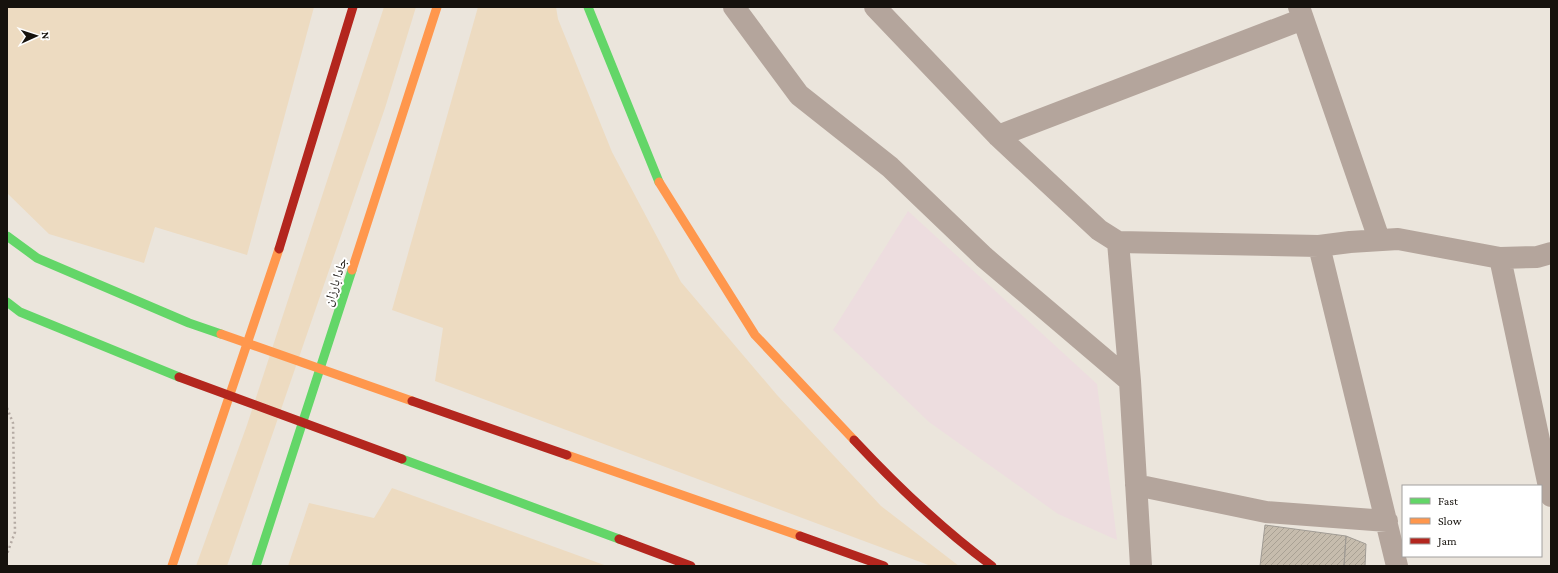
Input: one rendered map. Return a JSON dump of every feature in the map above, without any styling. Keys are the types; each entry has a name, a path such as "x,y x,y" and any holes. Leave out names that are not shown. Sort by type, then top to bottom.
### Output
{"highway":[{"path":"172,566 268,286 353,7"},
{"name":"جادا بارزان","path":"256,566 438,7"},
{"path":"588,7 658,181 755,335 880,468 954,538 992,566"},
{"path":"7,236 37,258 189,323 884,566"},
{"path":"7,302 20,312 176,376 691,566"}],"street":[{"path":"734,7 799,95 890,167 984,257 1130,381"},
{"path":"875,7 998,136 1099,230 1118,242 1319,246 1379,239 1398,240 1500,258 1537,256 1551,253"},
{"path":"998,136 1301,13 1379,239"},
{"path":"1118,242 1130,381 1141,566"},
{"path":"1319,246 1397,566"},
{"path":"1500,258 1551,496"},
{"path":"1136,485 1266,512 1387,521"}],"path":[{"path":"7,408 13,423 15,532 7,554"}],"shaded area":[{"path":"7,7 314,7 247,255 155,227 144,263 49,234 7,193"},
{"path":"384,7 416,7 385,108 227,566 196,566 247,425"},
{"path":"478,7 556,7 558,19 612,152 681,282 777,395 881,506 959,566 931,566 435,381 443,328 392,310"},
{"path":"908,211 1097,384 1117,540 1058,514 929,422 833,330"},
{"path":"392,488 607,566 288,566 309,503 374,518"}],"building":[{"path":"1265,525 1346,536 1344,566 1260,566"},
{"path":"1346,536 1366,544 1365,566 1344,566"}],"traffic: fast":[{"path":"588,7 659,182"},
{"path":"7,236 37,258 189,323 221,334"},
{"path":"256,566 352,270"},
{"path":"7,302 20,312 179,377"},
{"path":"402,459 619,539"}],"traffic: slow":[{"path":"352,270 437,7"},
{"path":"659,182 755,335 854,440"},
{"path":"172,566 279,249"},
{"path":"221,334 412,401"},
{"path":"567,455 800,536"}],"traffic: jam":[{"path":"279,249 353,7"},
{"path":"179,377 402,459"},
{"path":"412,401 567,455"},
{"path":"854,440 920,506 955,537 992,566"},
{"path":"800,536 884,566"},
{"path":"619,539 691,566"}]}
